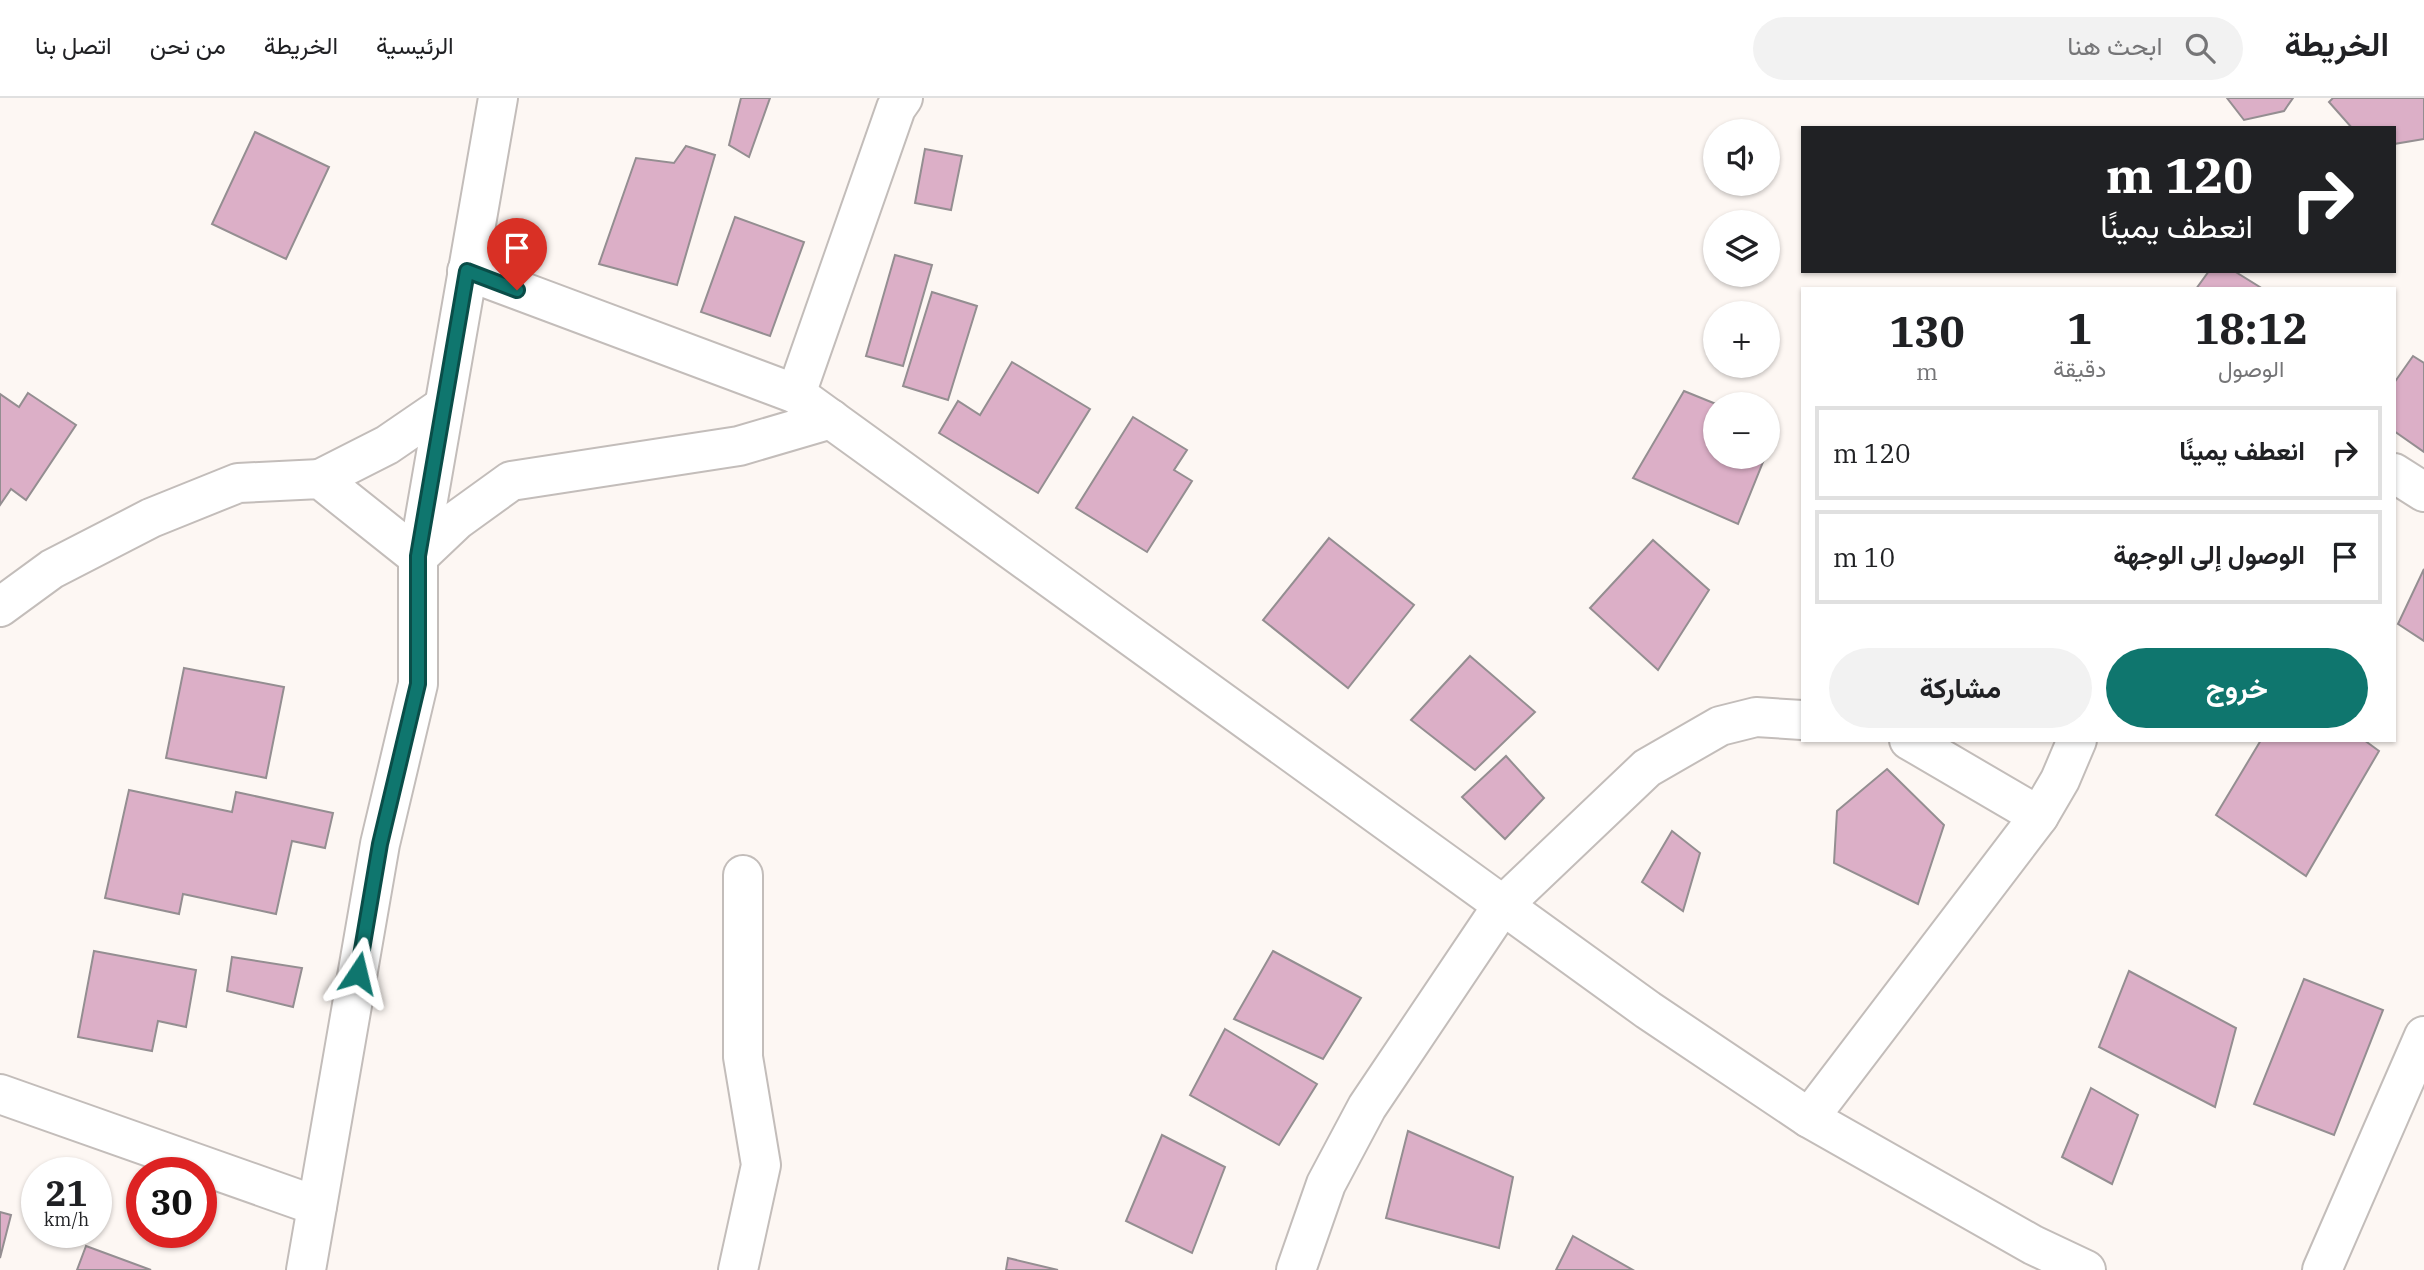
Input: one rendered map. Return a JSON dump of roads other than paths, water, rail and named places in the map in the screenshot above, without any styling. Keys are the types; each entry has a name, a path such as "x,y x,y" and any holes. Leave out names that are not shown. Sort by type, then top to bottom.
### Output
{"street":[{"path":"306,1270 380,844 418,684 418,556 498,98"},
{"path":"796,394 896,108 903,98"},
{"path":"467,271 796,394 1648,1010 1809,1118 2033,1245 2086,1270"},
{"path":"0,607 52,569 151,518 238,483 320,479 387,445 444,406"},
{"path":"418,556 457,520 511,481 739,446 831,419"},
{"path":"2396,474 2424,492"},
{"path":"320,479 418,556"},
{"path":"1296,1270 1326,1184 1367,1107 1502,906 1647,768 1720,726 1756,717 1801,720"},
{"path":"1912,742 2039,816"},
{"path":"1809,1118 2039,816 2060,780 2076,742"},
{"path":"738,1270 761,1166 743,1056 743,875"},
{"path":"2322,1270 2424,1035"},
{"path":"0,1094 317,1206"}]}
